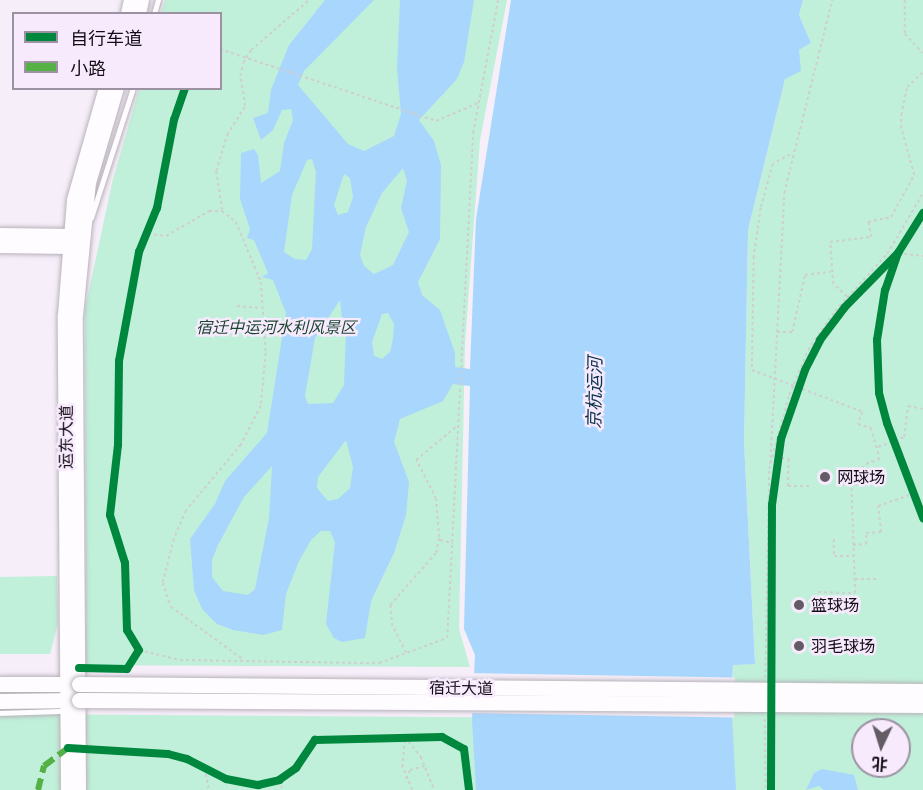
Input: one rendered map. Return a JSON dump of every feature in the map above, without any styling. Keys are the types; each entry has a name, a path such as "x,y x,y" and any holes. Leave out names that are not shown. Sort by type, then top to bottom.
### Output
{"main road":[{"name":"运东大道","path":"68,790 71,704 74,684 77,186 105,90"},
{"name":"运东大道","path":"75,241 89,183 116,90"},
{"path":"0,235 75,241"},
{"path":"0,246 75,241"},
{"name":"宿迁大道","path":"0,684 923,691"},
{"name":"宿迁大道","path":"0,701 71,704 923,705"},
{"name":"运东大道","path":"71,704 79,790"}],"lane":[{"path":"75,241 132,90"},
{"path":"0,713 71,704"}],"path":[{"path":"245,661 171,607 163,583 171,547 186,512 241,445 261,406 266,353 260,308 261,282 241,230 222,211 216,171 226,135 245,106 240,76 246,58 309,0"},
{"path":"133,640 139,650 180,660 379,663 447,638 473,133 498,0"},
{"path":"768,688 769,469 784,193 790,155 832,0"},
{"path":"904,0 904,33 923,53"},
{"path":"222,50 436,121 479,103"},
{"path":"849,299 833,284 830,242 871,237 868,222 891,217 914,175 901,128 901,115 907,87 923,72"},
{"path":"790,155 773,164 754,256 752,369 863,412 858,424 871,428 880,459 863,466 864,485 841,485"},
{"path":"769,469 775,457 796,386 820,340 849,299 887,254 923,193"},
{"path":"144,243 149,230 166,236 209,211 222,211"},
{"path":"849,299 898,252 923,213"},
{"path":"898,252 923,256"},
{"path":"895,262 898,252"},
{"path":"776,332 792,332 805,275 832,272"},
{"path":"237,306 260,308"},
{"path":"876,447 895,445 904,437 908,406 923,408"},
{"path":"406,654 392,626 390,604 436,553 439,540 436,499 416,460 458,425"},
{"path":"890,432 895,445"},
{"path":"775,457 789,459 788,486 809,486"},
{"path":"768,688 775,457"},
{"path":"853,545 866,544 866,533 881,532 878,506 916,496 911,484"},
{"path":"818,592 855,592 851,485"},
{"path":"834,539 834,556 854,556"},
{"path":"439,540 453,543"},
{"path":"854,579 878,579"},
{"path":"132,659 139,650"},
{"path":"766,790 768,711"},
{"path":"768,711 771,790"},
{"path":"394,737 414,737"},
{"path":"405,737 426,766 434,790"},
{"path":"405,737 402,767 405,780 412,790"},
{"path":"196,764 219,776"},
{"path":"405,780 410,770 426,766"},
{"path":"205,768 209,790"},
{"path":"268,784 288,774"},
{"path":"279,780 284,790"}],"green space":[{"name":"宿迁中运河水利风景区","path":"165,0 507,0 480,140 465,344 459,629 470,667 86,665 85,309 112,183 139,90 222,90 222,12 161,12"},
{"path":"803,0 923,0 923,790 0,790 0,714 731,719 733,664 755,664 744,442 748,230 785,79 799,50 811,43 799,15"},
{"path":"57,576 58,623 50,654 0,654 0,577"}],"water":[{"name":"京杭运河","path":"325,0 374,0 304,71 298,85 348,144 364,151 394,136 401,114 397,68 400,0 474,0 464,62 457,79 419,120 434,141 441,165 440,239 418,282 422,295 440,310 455,353 455,367 470,369 476,219 511,0 803,0 799,15 811,43 799,50 801,71 785,79 748,230 744,442 755,664 733,665 731,699 736,790 476,790 472,720 475,655 464,629 470,386 453,384 443,401 400,419 394,442 409,482 406,515 394,553 371,601 365,638 342,642 334,638 326,624 335,542 330,531 321,531 311,540 299,561 286,594 282,630 263,635 233,630 217,624 202,609 194,590 190,539 215,504 225,481 267,433 286,313 273,280 262,277 268,273 254,240 247,238 250,229 240,199 241,153 254,149 258,155 261,183 280,171 284,143 293,120 291,109 282,110 273,130 261,140 253,118 268,113 271,90 289,45","holes":["312,159 316,172 312,249 306,260 295,259 284,252 292,195 307,160","403,168 407,181 401,208 409,232 393,265 374,274 364,266 360,255 366,227 382,193","344,174 350,178 353,197 348,212 338,215 334,205","340,300 343,328 346,331 344,385 333,403 308,404 305,396 315,338","388,313 394,324 390,352 382,359 374,356 372,342 382,314","346,440 353,467 350,488 338,499 328,501 317,488 318,477","272,466 269,518 255,589 248,595 223,591 212,577 212,560 244,497"]},
{"path":"822,769 851,774 851,778 855,778 858,790 824,790 819,786 806,790 814,773"}],"pier":[{"path":"471,673 735,678 734,718 470,713"}],"marked path":[{"path":"38,790 44,766 68,748"}],"cycle path":[{"path":"79,668 127,669 139,650 127,630 125,563 110,515 118,445 119,361 139,252 157,208 174,120 184,90"},
{"path":"923,213 898,253 885,290 877,340 879,393 887,423 923,518"},
{"path":"771,790 772,505 781,439 805,370 820,340 845,307 898,253"},
{"path":"68,748 168,754 187,759 226,779 258,785 279,780 296,768 315,740 442,737 464,749 469,790"}],"place":[{"name":"网球场","path":"825,477"},
{"name":"篮球场","path":"799,605"},
{"name":"羽毛球场","path":"799,646"}]}
